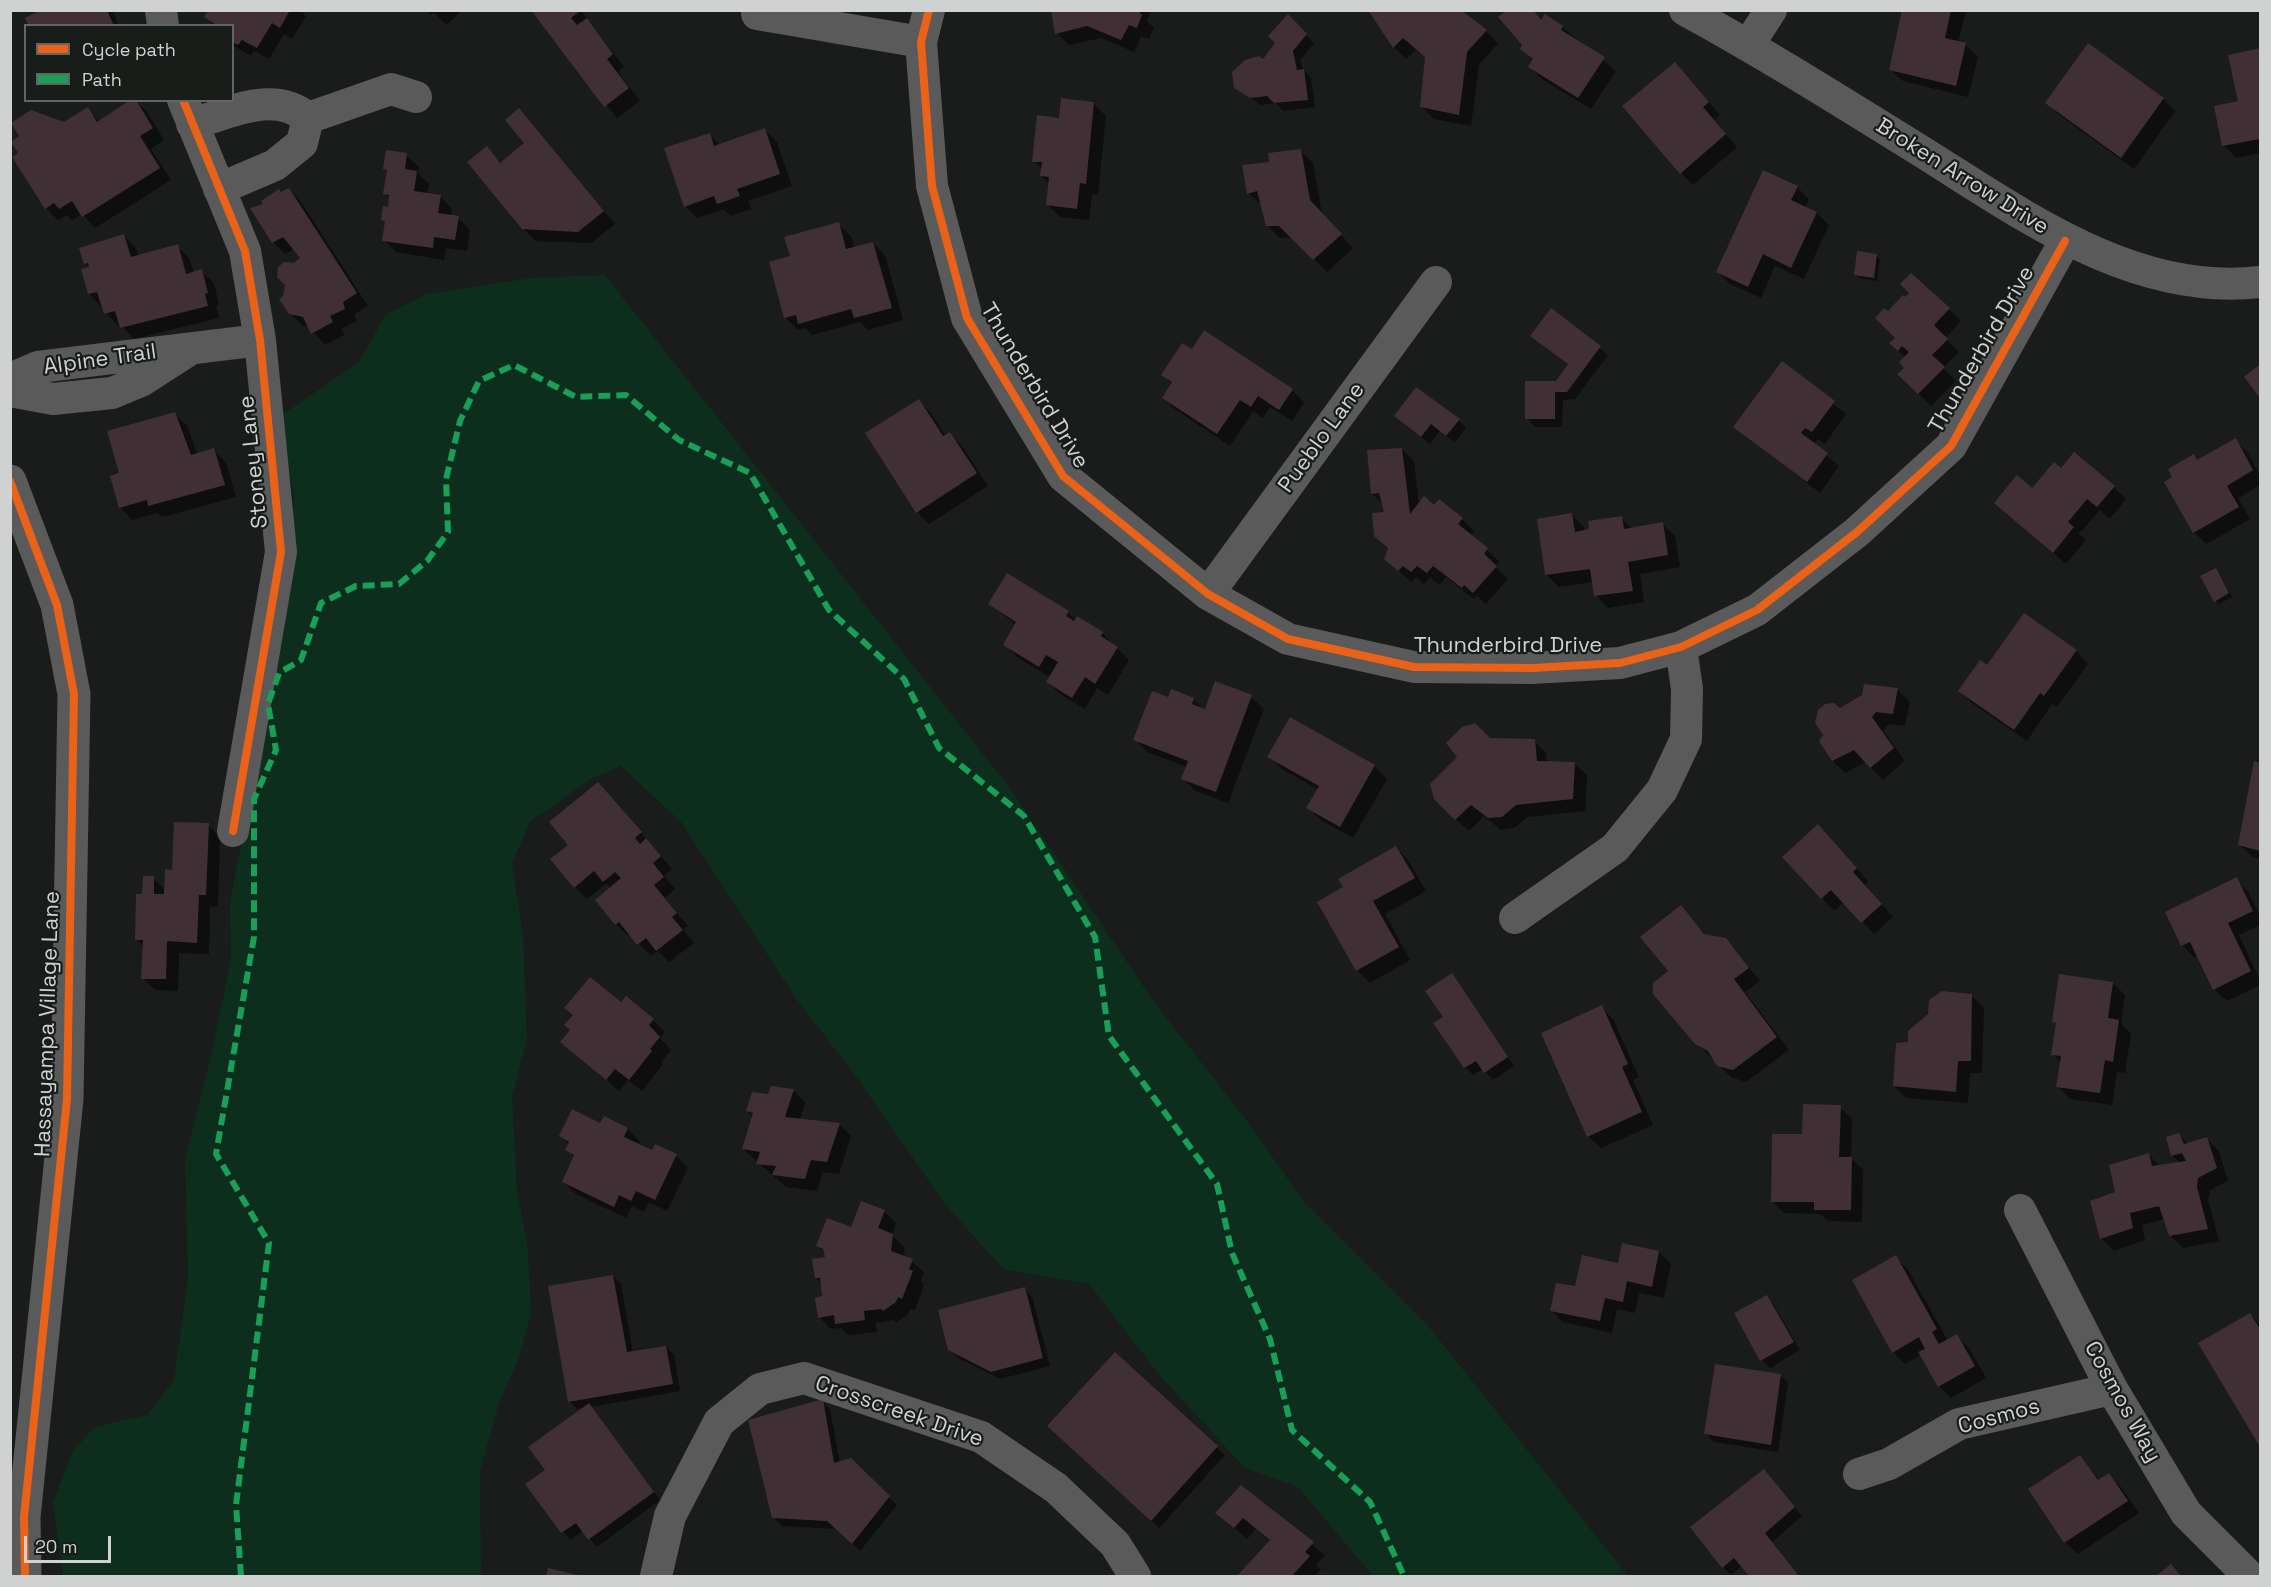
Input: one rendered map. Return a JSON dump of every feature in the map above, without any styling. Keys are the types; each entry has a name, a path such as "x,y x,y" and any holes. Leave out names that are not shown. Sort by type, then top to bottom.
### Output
{"street":[{"name":"Thunderbird Drive","path":"929,10 921,42 932,186 968,318 1063,476 1208,594 1288,639 1414,667 1532,668 1620,663 1681,647 1757,610 1857,532 1951,446 2065,241"},
{"name":"Broken Arrow Drive","path":"1685,10 1749,44 2065,241 2140,268 2198,284 2260,282"},
{"path":"1749,44 1771,10"},
{"path":"757,14 921,42"},
{"path":"308,118 392,89 416,97"},
{"path":"187,112 268,102 296,107 308,118"},
{"name":"Stoney Lane","path":"187,112 245,251 260,339 281,552 233,831"},
{"path":"219,189 275,165 302,143 308,118"},
{"name":"Pueblo Lane","path":"1208,594 1436,282"},
{"name":"Alpine Trail","path":"10,379 38,367 260,339"},
{"name":"Alpine Trail","path":"10,391 53,399 112,393 141,381 192,349"},
{"name":"Hassayampa Village Lane","path":"10,482 57,605 74,694 68,1099 17,1517 25,1576"},
{"path":"1515,918 1615,848 1662,790 1686,740 1687,689 1681,647"},
{"name":"Cosmos Way","path":"2020,1210 2112,1389 2186,1513 2249,1576"},
{"name":"Crosscreek Drive","path":"656,1576 670,1516 719,1422 760,1389 804,1378 981,1437 1056,1488 1115,1544 1135,1576"},
{"name":"Cosmos","path":"1859,1474 1888,1464 1959,1424 2112,1389"}],"green space":[{"path":"605,275 1009,787 1154,1002 1244,1117 1305,1203 1429,1327 1628,1576 1373,1576 1298,1487 1245,1468 1161,1377 1089,1284 1003,1269 945,1204 857,1078 795,997 681,822 621,766 591,779 530,822 512,863 523,936 527,1037 512,1097 517,1189 528,1250 531,1314 518,1360 499,1403 480,1471 481,1576 63,1576 53,1503 73,1450 95,1427 147,1415 174,1380 188,1278 185,1159 213,1047 231,960 230,903 289,586 294,494 279,417 359,362 386,314 427,294 532,278"}],"building":[{"path":"41,10 107,10 113,24 28,24 25,18"},
{"path":"208,10 290,10 280,28 272,23 257,48 242,40 238,45 234,43 234,24 215,24 204,17"},
{"path":"531,10 581,10 571,18 577,25 587,18 613,54 607,59 629,88 604,107"},
{"path":"1051,10 1137,10 1142,15 1137,28 1129,25 1121,40 1087,26 1055,34"},
{"path":"1368,10 1461,10 1487,30 1467,52 1459,115 1420,107 1425,57 1403,38 1393,48"},
{"path":"1507,10 1533,10 1541,20 1545,14 1563,26 1561,30 1605,57 1578,98 1528,67 1533,59 1520,49 1522,45 1498,17"},
{"path":"1902,10 1951,10 1945,38 1966,43 1956,86 1889,70"},
{"path":"1288,14 1307,34 1293,51 1297,70 1304,69 1308,100 1274,103 1267,96 1250,98 1234,88 1232,72 1245,60 1259,56 1263,59 1275,43 1268,36"},
{"path":"2088,43 2164,98 2121,158 2045,103"},
{"path":"2260,48 2260,139 2222,146 2214,106 2238,101 2228,55"},
{"path":"1675,62 1709,102 1703,107 1726,134 1680,174 1622,106"},
{"path":"1061,98 1094,102 1086,184 1080,183 1077,209 1046,205 1049,177 1040,176 1042,162 1032,162 1037,115 1059,118"},
{"path":"127,102 137,102 153,128 140,136 160,168 82,217 72,201 59,209 54,203 45,209 12,157 18,153 11,142 19,136 11,123 31,110 64,122 88,107 97,122"},
{"path":"519,108 604,211 578,232 522,229 467,162 487,146 500,163 524,143 505,120"},
{"path":"765,128 780,174 737,189 740,196 717,204 714,196 684,207 664,148 710,133 714,146"},
{"path":"1301,149 1310,200 1342,234 1313,260 1279,226 1266,226 1257,191 1247,194 1242,165 1269,162 1268,153"},
{"path":"386,150 407,153 405,169 417,171 414,191 441,195 438,213 459,216 455,240 434,237 433,248 382,241 385,221 381,220 383,206 388,207 389,195 383,194 387,170 383,169"},
{"path":"1763,170 1798,186 1791,200 1817,212 1791,268 1763,254 1748,287 1716,272"},
{"path":"289,188 357,293 343,302 345,309 330,316 333,322 311,334 303,317 289,314 279,299 283,296 285,285 277,277 278,267 284,262 294,263 300,258 283,237 272,243 250,208 263,204 261,201 279,189 281,192"},
{"path":"839,222 846,249 873,242 892,308 854,318 851,309 798,324 796,315 784,318 769,262 790,256 784,237"},
{"path":"124,234 131,257 178,244 186,274 202,269 208,293 205,294 208,306 120,328 115,311 104,314 97,292 88,294 81,269 89,267 88,263 84,264 79,248"},
{"path":"1857,251 1877,254 1874,278 1854,275"},
{"path":"1911,273 1950,308 1934,325 1948,339 1932,355 1945,367 1918,394 1897,374 1904,368 1899,362 1909,352 1902,346 1898,351 1889,343 1895,338 1875,318 1884,308 1888,311 1903,295 1905,297 1909,293 1900,284"},
{"path":"1551,308 1601,346 1567,392 1555,392 1555,419 1525,419 1525,381 1556,381 1568,364 1530,336"},
{"path":"1204,330 1293,389 1279,410 1258,396 1251,407 1240,400 1217,434 1162,398 1172,382 1161,375 1182,343 1192,349"},
{"path":"1782,361 1835,401 1812,432 1805,428 1801,433 1828,453 1807,482 1733,427"},
{"path":"2260,364 2260,398 2244,377"},
{"path":"1416,387 1460,419 1446,436 1431,424 1421,437 1394,416"},
{"path":"919,399 943,436 950,432 977,473 916,513 865,433"},
{"path":"175,412 191,455 214,448 225,485 148,506 147,500 119,508 110,476 119,473 107,431"},
{"path":"2236,438 2253,470 2227,486 2239,507 2193,533 2164,482 2172,477 2168,469 2194,454 2197,460"},
{"path":"1402,448 1410,514 1424,496 1434,505 1439,499 1463,518 1458,524 1488,548 1484,554 1497,566 1473,593 1464,585 1462,588 1433,566 1427,573 1417,566 1411,572 1403,566 1398,571 1384,559 1388,548 1374,536 1372,513 1384,512 1379,493 1371,494 1367,450"},
{"path":"2074,452 2115,486 2097,507 2087,499 2068,522 2074,527 2053,553 1994,503 2017,475 2032,488 2054,462 2061,468"},
{"path":"1572,513 1575,532 1589,529 1588,521 1622,516 1624,529 1663,522 1668,555 1628,562 1633,591 1594,596 1590,569 1545,575 1537,519"},
{"path":"2216,568 2229,593 2214,602 2200,576"},
{"path":"1007,573 1069,611 1066,616 1074,621 1077,616 1103,632 1101,636 1118,647 1095,684 1085,677 1072,698 1046,682 1058,662 1046,655 1039,667 1003,645 1016,622 988,604"},
{"path":"2024,613 2077,650 2044,696 2040,693 2014,730 1958,691 1980,660 1987,665"},
{"path":"1215,681 1252,695 1216,792 1181,779 1188,761 1133,740 1152,691 1168,697 1171,689 1194,698 1192,704 1205,709"},
{"path":"1864,684 1898,688 1893,714 1876,712 1872,717 1894,748 1870,768 1854,750 1832,761 1819,741 1823,735 1815,723 1818,710 1825,704 1834,703 1840,708 1862,695"},
{"path":"1290,717 1375,765 1340,827 1306,808 1319,786 1267,757"},
{"path":"1475,723 1490,738 1535,739 1537,761 1575,762 1573,799 1516,805 1502,817 1488,818 1471,805 1455,820 1434,799 1430,784 1457,757 1446,743 1462,727"},
{"path":"2254,761 2260,763 2260,851 2238,845"},
{"path":"598,782 642,832 635,838 640,844 646,838 661,856 653,863 664,877 654,885 677,913 672,917 683,930 656,951 646,938 637,945 619,922 615,925 595,900 621,878 615,872 603,882 594,871 574,888 550,859 568,845 549,822"},
{"path":"174,822 209,823 206,895 199,895 197,943 167,941 166,979 141,979 143,940 135,940 136,894 142,894 143,876 154,876 154,894 164,894 165,869 172,870"},
{"path":"1818,824 1857,868 1853,872 1882,904 1861,923 1831,890 1821,899 1782,857"},
{"path":"1396,846 1415,878 1373,901 1399,947 1356,971 1317,902 1343,887 1338,879"},
{"path":"2237,877 2253,911 2228,923 2251,971 2213,990 2190,942 2181,946 2165,912"},
{"path":"1681,905 1704,934 1726,938 1749,968 1734,979 1777,1037 1733,1070 1717,1066 1708,1051 1695,1044 1653,994 1653,983 1668,971 1640,937"},
{"path":"1452,973 1508,1057 1484,1073 1476,1061 1464,1068 1433,1023 1443,1017 1425,991"},
{"path":"2059,974 2113,982 2108,1018 2119,1020 2113,1062 2105,1060 2100,1093 2056,1087 2061,1056 2051,1055 2056,1023 2052,1022"},
{"path":"590,977 621,1002 626,996 654,1019 649,1025 660,1037 629,1080 615,1069 606,1080 560,1042 570,1030 564,1025 573,1015 564,1008"},
{"path":"1942,991 1972,994 1971,1061 1958,1061 1956,1092 1893,1086 1896,1043 1908,1042 1908,1031 1928,1014 1929,1000"},
{"path":"1602,1005 1628,1064 1622,1067 1642,1112 1587,1137 1541,1033"},
{"path":"771,1086 794,1089 785,1117 840,1123 827,1162 811,1160 805,1179 772,1175 776,1166 756,1164 760,1152 742,1149 753,1113 746,1111 752,1092 768,1094"},
{"path":"1803,1104 1841,1105 1839,1157 1852,1157 1851,1210 1814,1210 1814,1202 1771,1202 1772,1134 1802,1134"},
{"path":"572,1109 600,1123 604,1116 628,1128 624,1137 652,1150 655,1144 677,1154 655,1200 636,1191 631,1201 619,1195 614,1207 562,1182 574,1155 565,1150 569,1142 559,1136"},
{"path":"2179,1133 2184,1144 2207,1137 2217,1168 2198,1178 2197,1187 2208,1229 2169,1236 2159,1206 2130,1213 2133,1228 2100,1239 2090,1201 2115,1192 2109,1165 2149,1153 2152,1166 2186,1161 2182,1153 2171,1156 2166,1137"},
{"path":"861,1201 885,1210 878,1228 893,1234 891,1251 913,1259 909,1269 913,1271 902,1299 898,1297 896,1302 883,1311 881,1309 864,1311 865,1320 835,1324 834,1315 818,1318 815,1298 822,1296 820,1278 815,1278 812,1259 825,1257 823,1249 816,1246 827,1218 851,1227"},
{"path":"1622,1243 1659,1251 1652,1287 1627,1281 1623,1302 1605,1298 1600,1321 1550,1311 1556,1283 1575,1286 1582,1255 1618,1263"},
{"path":"1896,1255 1937,1329 1932,1332 1939,1344 1957,1334 1975,1366 1938,1387 1918,1352 1925,1349 1919,1337 1892,1353 1852,1280"},
{"path":"613,1275 627,1352 666,1346 673,1384 568,1402 548,1286"},
{"path":"1025,1287 1043,1358 991,1372 948,1350 938,1310"},
{"path":"1767,1295 1794,1342 1760,1361 1734,1313"},
{"path":"2250,1313 2260,1329 2260,1447 2198,1343"},
{"path":"1115,1352 1218,1446 1151,1521 1047,1426"},
{"path":"1715,1364 1781,1374 1771,1445 1704,1434"},
{"path":"823,1399 834,1463 851,1458 890,1496 852,1544 827,1521 772,1518 748,1420"},
{"path":"589,1403 654,1492 588,1540 576,1523 561,1533 525,1484 545,1470 528,1447"},
{"path":"2080,1455 2098,1480 2109,1473 2128,1501 2064,1543 2028,1489"},
{"path":"1764,1469 1795,1507 1765,1533 1799,1576 1749,1576 1734,1558 1722,1568 1690,1527"},
{"path":"1241,1485 1314,1542 1305,1552 1310,1556 1292,1576 1237,1576 1270,1540 1243,1518 1234,1528 1215,1513"},
{"path":"2171,1564 2181,1576 2156,1576"},
{"path":"548,1568 582,1576 546,1576"}],"marked path":[{"path":"241,1576 236,1505 269,1243 216,1154 254,937 254,799 276,750 268,704 279,673 301,660 321,603 356,586 399,584 427,561 448,532 446,479 460,421 479,381 514,365 576,397 626,395 679,440 750,473 829,610 904,679 939,748 1024,816 1095,937 1109,1036 1217,1184 1232,1253 1270,1339 1292,1430 1370,1502 1404,1576"}],"cycle path":[{"path":"929,10 921,42 932,186 967,318 1063,476 1208,594 1288,639 1414,667 1532,668 1620,663 1681,647 1757,610 1857,532 1951,446 2065,241"},
{"path":"184,102 245,251 260,340 281,552 233,831"},
{"path":"10,481 57,605 74,694 67,1099 24,1517 25,1576"}]}
